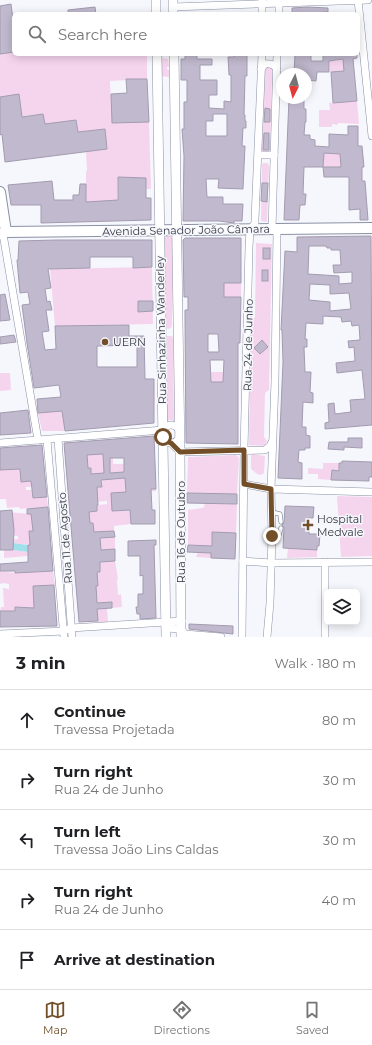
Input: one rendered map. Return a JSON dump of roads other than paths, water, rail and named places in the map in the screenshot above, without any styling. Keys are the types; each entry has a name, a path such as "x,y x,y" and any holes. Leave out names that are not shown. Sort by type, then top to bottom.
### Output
{"main road":[{"path":"0,192 3,234"},
{"name":"Avenida Senador João Câmara","path":"3,234 372,228"}],"street":[{"path":"358,0 359,12"},
{"path":"172,7 262,2 368,0"},
{"path":"278,12 279,2"},
{"path":"360,19 372,136"},
{"name":"Rua Sinhazinha Wanderley","path":"156,56 163,432"},
{"name":"Rua Sinhazinha Wanderley","path":"174,56 180,430"},
{"name":"Rua 24 de Junho","path":"242,637 244,450 250,230 255,223 259,155 262,56"},
{"path":"263,56 264,59 269,61 276,56"},
{"path":"277,56 277,68"},
{"path":"261,69 265,64 274,65 276,68"},
{"path":"157,83 175,83"},
{"path":"267,637 272,536 271,489 275,373 274,155 276,98"},
{"path":"158,108 175,108"},
{"path":"259,155 274,155"},
{"path":"3,234 38,440"},
{"path":"162,332 178,332"},
{"path":"0,443 163,432 165,428 171,426 180,430 178,441 171,443"},
{"name":"Rua 16 de Outubro","path":"180,430 181,629"},
{"path":"163,432 165,440 171,443 180,452 265,450 272,442"},
{"name":"Rua 16 de Outubro","path":"163,432 163,520 166,629"},
{"name":"Rua 11 de Agosto","path":"58,439 63,515 67,632"},
{"name":"Rua 11 de Agosto","path":"47,440 67,632 72,637"},
{"path":"244,484 271,489 372,492"},
{"path":"54,516 63,515"},
{"path":"163,520 180,519"},
{"path":"164,560 181,559"},
{"path":"243,561 271,563 372,562"},
{"path":"325,562 326,637"},
{"path":"0,634 181,629 185,634 221,637"}],"lane":[{"path":"271,512 280,514 282,522"},
{"path":"272,536 279,535 281,528"}],"water":[{"path":"13,543 28,545 28,552 13,550"}],"place":[{"name":"UERN","path":"105,342"},
{"name":"Hospital Medvale","path":"308,525"}]}
